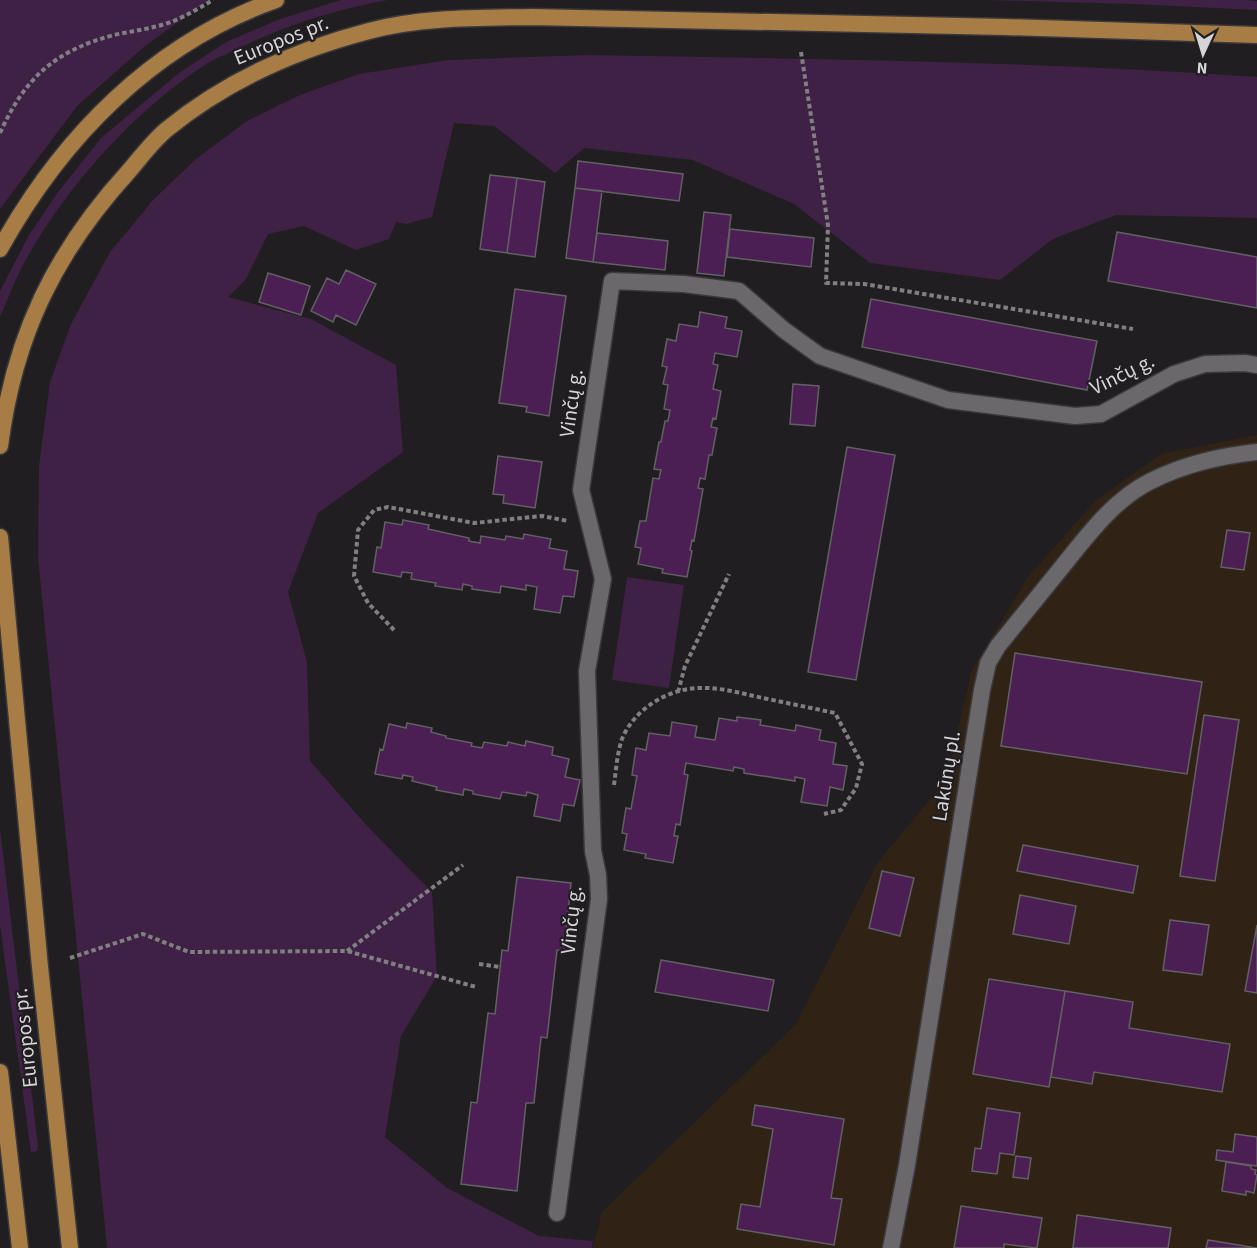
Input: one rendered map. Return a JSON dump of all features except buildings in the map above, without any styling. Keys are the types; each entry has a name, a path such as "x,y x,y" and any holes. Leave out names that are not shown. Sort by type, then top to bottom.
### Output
{"main road":[{"name":"Europos pr.","path":"0,249 20,213 56,161 99,112 146,71 215,26 276,0"},
{"name":"Europos pr.","path":"0,446 9,391 28,328 43,293 73,242 109,193 165,131 231,85 276,63 334,42 370,31 425,22 459,18 532,17 970,26 1257,35"},
{"name":"Europos pr.","path":"0,537 39,955 70,1248"},
{"name":"Europos pr.","path":"0,1072 20,1248"}],"street":[{"name":"Vinčų g.","path":"557,1213 598,899 598,874 593,851 587,671 603,579 581,490 612,281 684,284 739,291 784,330 820,356 948,400 1075,416 1101,414 1174,374 1205,364 1257,365"},
{"name":"Lakūnų pl.","path":"891,1248 907,1165 988,663 998,646 1088,535 1116,506 1149,482 1190,464 1227,455 1257,452"}],"path":[{"path":"0,133 11,108 30,81 55,60 83,45 170,23 213,0"},
{"path":"801,51 828,225 826,283 864,284 1133,329"},
{"path":"394,630 368,603 354,576 358,530 374,510 388,507 474,523 542,516 589,524"},
{"path":"678,692 685,666 729,574"},
{"path":"613,794 623,737 638,715 657,699 678,692 690,689 724,689 835,713 862,764 855,788 841,810 824,814"},
{"path":"347,951 463,865"},
{"path":"70,958 143,934 189,952 347,951 476,987"},
{"path":"479,964 500,967"}],"shaded area":[{"path":"0,0 209,0 145,46 77,106 0,209"},
{"path":"341,0 388,0 331,13 294,25 216,59 181,82 128,128 79,181 38,238 22,267 0,317 0,291 29,235 58,192 101,138 179,73 226,42 280,19"},
{"path":"986,0 1245,0 1257,1 1257,10 1132,4"},
{"path":"589,55 1007,64 1257,77 1257,218 1116,215 1053,239 1000,280 870,263 794,204 693,160 584,148 555,173 494,126 454,123 432,217 406,224 396,222 389,239 356,250 304,226 268,234 246,279 228,297 311,319 396,365 403,452 318,513 288,592 307,662 310,761 369,828 432,892 437,976 401,1036 385,1137 447,1188 539,1236 593,1241 592,1248 107,1248 38,558 39,466 50,382 71,324 110,252 154,199 196,159 247,121 300,95 359,74 448,60"},
{"path":"1257,435 1257,1248 593,1248 602,1212 796,1024 878,862 946,780 972,670 1028,577 1095,501 1161,454"},
{"path":"627,577 684,585 669,688 612,680"},
{"path":"0,828 38,1146 37,1151 31,1152 0,925"}]}
